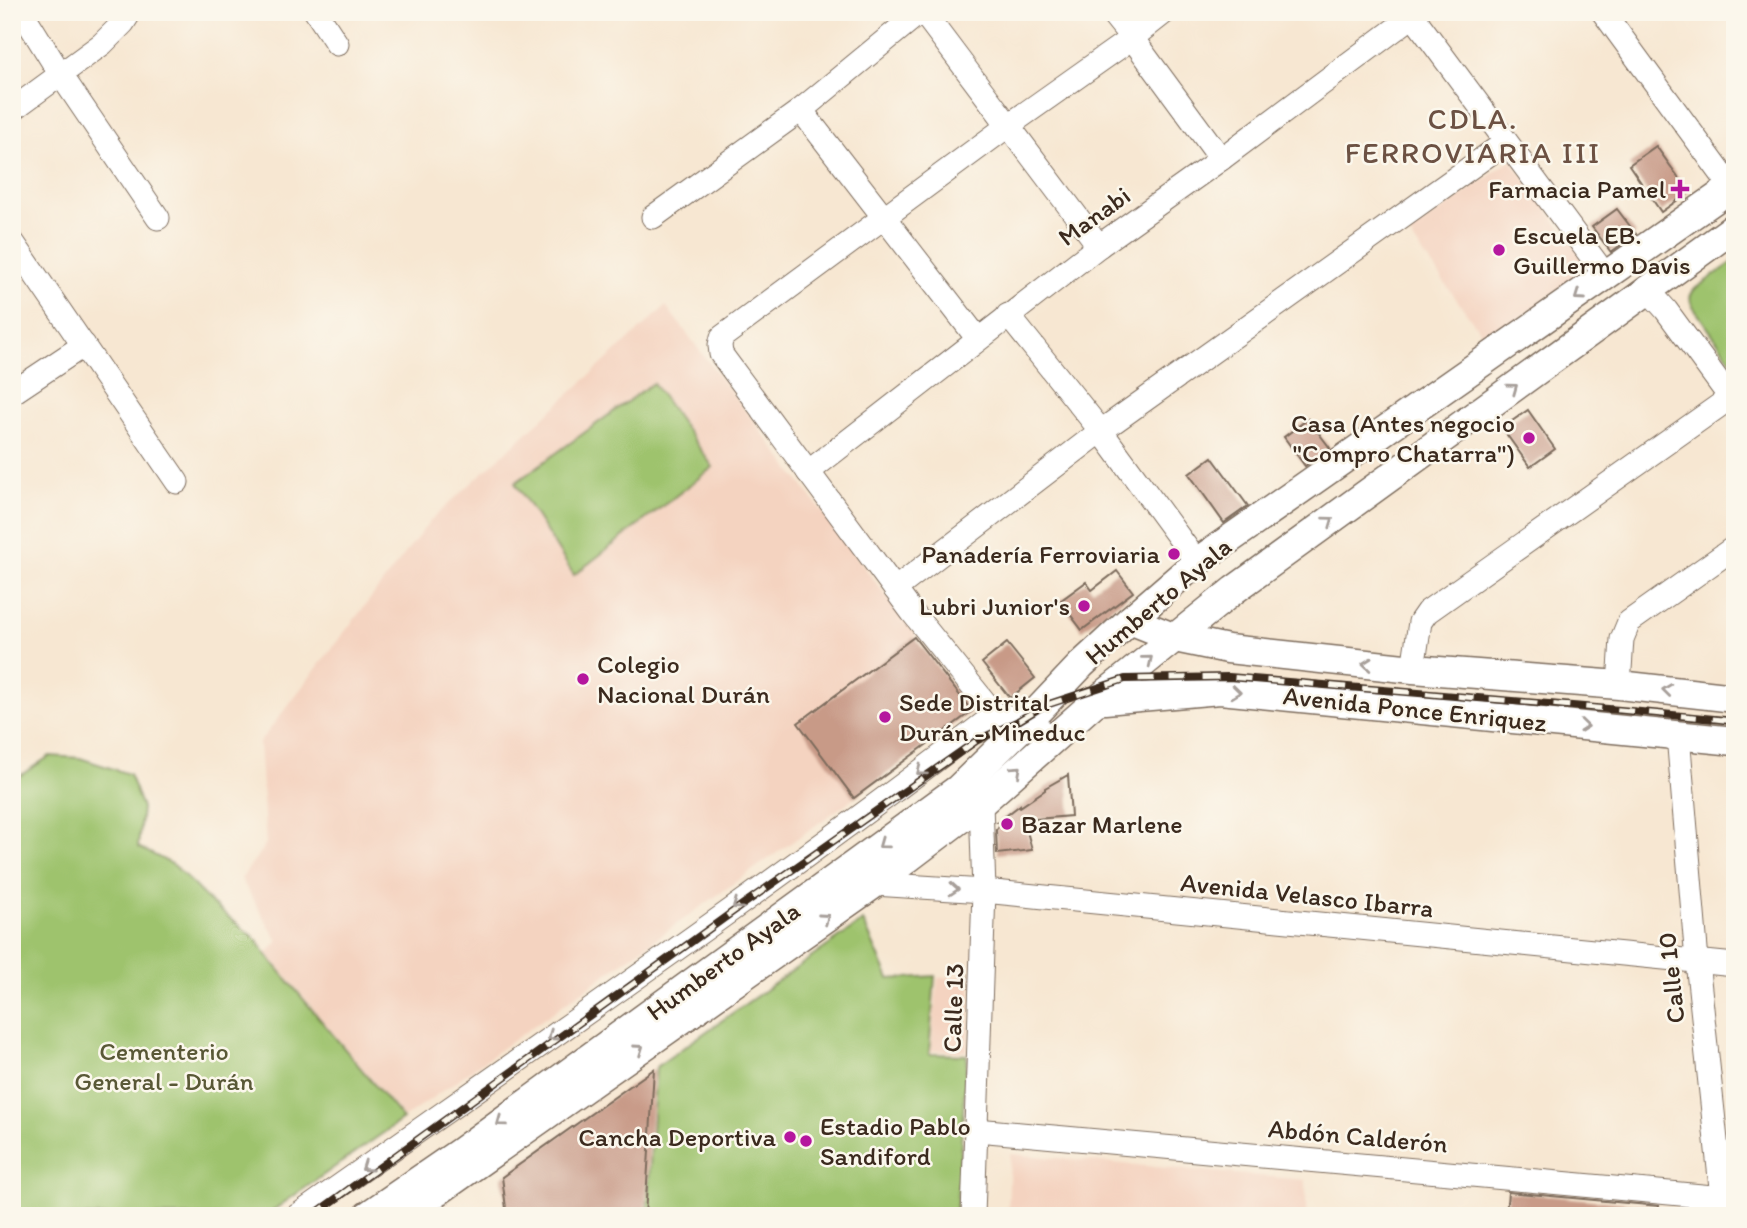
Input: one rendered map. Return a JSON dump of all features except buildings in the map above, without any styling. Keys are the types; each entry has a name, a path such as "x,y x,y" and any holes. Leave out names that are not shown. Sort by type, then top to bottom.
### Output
{"street":[{"path":"22,12 61,75 158,218"},
{"path":"12,110 102,44 130,12"},
{"path":"316,12 337,44"},
{"path":"653,217 801,110 921,12 1099,246"},
{"path":"1111,12 1221,159"},
{"path":"995,715 895,589 808,472 721,354 720,345 722,337 1165,12"},
{"path":"1603,12 1733,187"},
{"path":"1414,13 1606,276"},
{"name":"Manabi","path":"808,472 1099,246 1221,159 1414,13"},
{"path":"801,110 978,339"},
{"path":"895,589 1101,431 1506,142"},
{"name":"Humberto Ayala","path":"367,1216 460,1152 958,789 1081,665 1197,562 1733,187"},
{"name":"Humberto Ayala","path":"403,1216 874,884 981,803 1095,702 1234,590 1735,227"},
{"path":"12,241 177,482"},
{"path":"1413,669 1420,622 1427,612 1732,401 1666,310 1648,290"},
{"path":"1008,315 1101,431 1197,562"},
{"path":"12,393 84,345"},
{"path":"1619,685 1622,639 1629,622 1735,547"},
{"name":"Avenida Ponce Enriquez","path":"1130,620 1175,638 1228,649 1413,669 1619,685 1735,698"},
{"path":"1060,687 1095,702"},
{"name":"Avenida Ponce Enriquez","path":"1095,702 1220,690 1735,741"},
{"path":"297,1216 733,908 995,715 1026,723 1054,737"},
{"name":"Calle 10","path":"1678,735 1697,961 1727,1204"},
{"name":"Calle 13","path":"973,1216 984,891 981,803"},
{"name":"Avenida Velasco Ibarra","path":"874,884 984,891 1735,965"},
{"name":"Abdón Calderón","path":"977,1130 1727,1204"}],"shaded area":[{"name":"Escuela EB. Guillermo Davis","path":"1511,160 1589,267 1487,341 1409,234"},
{"name":"Colegio Nacional Durán","path":"666,306 916,635 798,723 854,798 404,1118 267,953 278,941 241,879 266,844 259,743 431,520"},
{"path":"972,976 967,1051 931,1051 938,978"},
{"path":"1010,1154 1306,1180 1306,1216 1008,1216"}],"green space":[{"path":"1735,261 1735,366 1690,299 1696,288"},
{"path":"653,383 713,467 574,575 515,483"},
{"name":"Cementerio General - Durán","path":"50,756 80,758 129,774 142,808 138,847 174,865 211,903 256,939 403,1119 265,1216 12,1216 12,781"},
{"name":"Estadio Pablo Sandiford","path":"863,921 889,979 935,976 929,1054 967,1055 956,1216 647,1216 656,1067"}],"railway":[{"path":"312,1216 745,903 976,741 1043,706 1125,679 1229,677 1735,721"}],"place":[{"name":"Farmacia Pamel","path":"1680,189"},
{"name":"Escuela EB. Guillermo Davis","path":"1499,250"},
{"name":"Casa (Antes negocio \"Compro Chatarra\")","path":"1529,438"},
{"name":"Panadería Ferroviaria","path":"1174,554"},
{"name":"Lubri Junior's","path":"1084,606"},
{"name":"Colegio Nacional Durán","path":"583,679"},
{"name":"Sede Distrital Durán - Mineduc","path":"885,717"},
{"name":"Bazar Marlene","path":"1007,824"},
{"name":"Cancha Deportiva","path":"790,1137"},
{"name":"Estadio Pablo Sandiford","path":"806,1141"}],"district":[{"name":"CDLA. FERROVIARIA III","path":"1473,135"}]}
